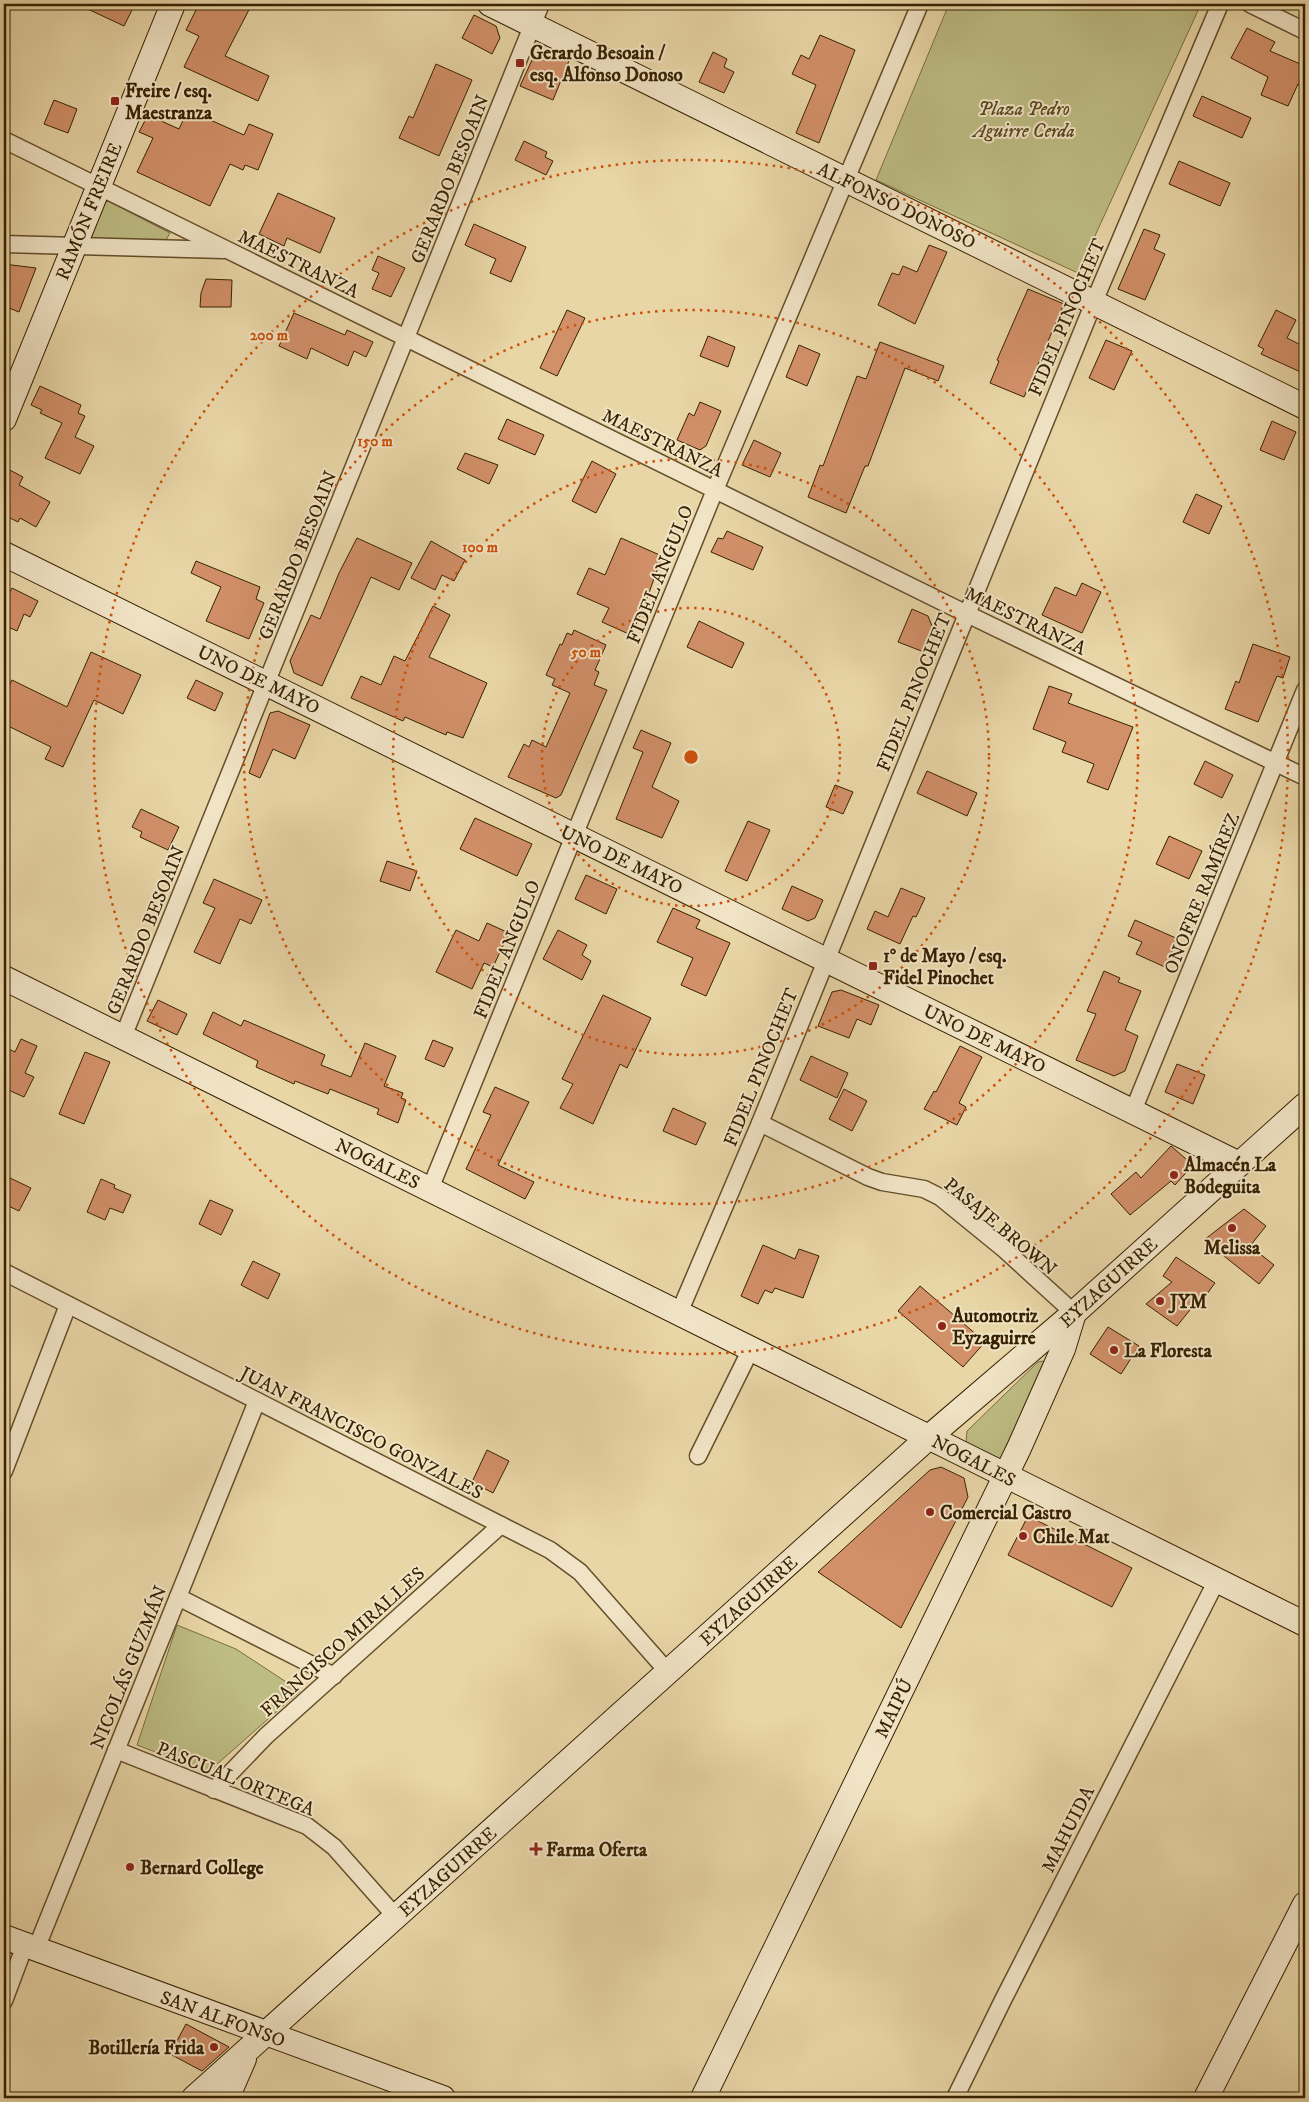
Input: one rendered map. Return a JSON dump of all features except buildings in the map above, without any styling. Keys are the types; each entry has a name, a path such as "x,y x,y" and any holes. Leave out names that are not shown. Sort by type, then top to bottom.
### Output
{"street":[{"name":"RAMÓN FREIRE","path":"4,419 173,4"},
{"name":"ALFONSO DONOSO","path":"490,4 537,14 846,180 1305,407"},
{"name":"FIDEL ANGULO","path":"430,1189 715,490 920,4"},
{"name":"FIDEL PINOCHET","path":"679,1313 760,1123 825,959 1094,302 1220,4"},
{"path":"1250,4 1305,31"},
{"name":"GERARDO BESOAIN","path":"123,1037 537,14"},
{"name":"MAESTRANZA","path":"4,140 966,614 1305,777"},
{"path":"4,244 73,248 228,250"},
{"name":"UNO DE MAYO","path":"4,554 1239,1164"},
{"name":"ONOFRE RAMÍREZ","path":"1133,1111 1305,690"},
{"name":"NOGALES","path":"4,978 1305,1624"},
{"name":"EYZAGUIRRE","path":"194,2098 929,1437 1074,1313 1305,1105"},
{"name":"PASAJE BROWN","path":"760,1123 868,1177 882,1182 924,1189 940,1197 1005,1250 1074,1313"},
{"name":"JUAN FRANCISCO GONZALES","path":"4,1272 550,1550 570,1563 668,1672"},
{"path":"5,1464 68,1305"},
{"name":"MAIPÚ","path":"703,2098 1006,1475 1058,1363 1074,1313"},
{"path":"698,1456 751,1349"},
{"name":"NICOLÁS GUZMÁN","path":"4,2001 22,1943 116,1750 257,1401"},
{"name":"FRANCISCO MIRALLES","path":"214,1790 249,1752 500,1525"},
{"name":"MAHUIDA","path":"955,2098 998,2009 1216,1580"},
{"path":"178,1597 334,1676"},
{"name":"PASCUAL ORTEGA","path":"116,1750 293,1821 319,1834 334,1847 396,1917"},
{"path":"1206,2098 1305,1904"},
{"name":"SAN ALFONSO","path":"22,1943 443,2098"},
{"path":"226,2098 248,2050"}],"green space":[{"name":"Plaza Pedro Aguirre Cerda","path":"949,4 1201,4 1078,273 876,180"},
{"path":"108,201 170,233 166,240 93,241 88,233 99,206"},
{"path":"1043,1361 1046,1363 1003,1457 999,1459 966,1443 967,1431 1038,1362"},
{"path":"177,1625 236,1649 300,1691 208,1772 137,1745"}],"place":[{"name":"Gerardo Besoain / esq. Alfonso Donoso","path":"520,63"},
{"name":"Freire / esq. Maestranza","path":"115,101"},
{"name":"1° de Mayo / esq. Fidel Pinochet","path":"873,966"},
{"name":"Almacén La Bodeguita","path":"1174,1175"},
{"name":"Melissa","path":"1232,1228"},
{"name":"JYM","path":"1160,1301"},
{"name":"Automotriz Eyzaguirre","path":"942,1326"},
{"name":"La Floresta","path":"1114,1350"},
{"name":"Comercial Castro","path":"930,1512"},
{"name":"Chile Mat","path":"1023,1536"},
{"name":"Farma Oferta","path":"536,1849"},
{"name":"Bernard College","path":"130,1867"},
{"name":"Botillería Frida","path":"214,2047"}]}
